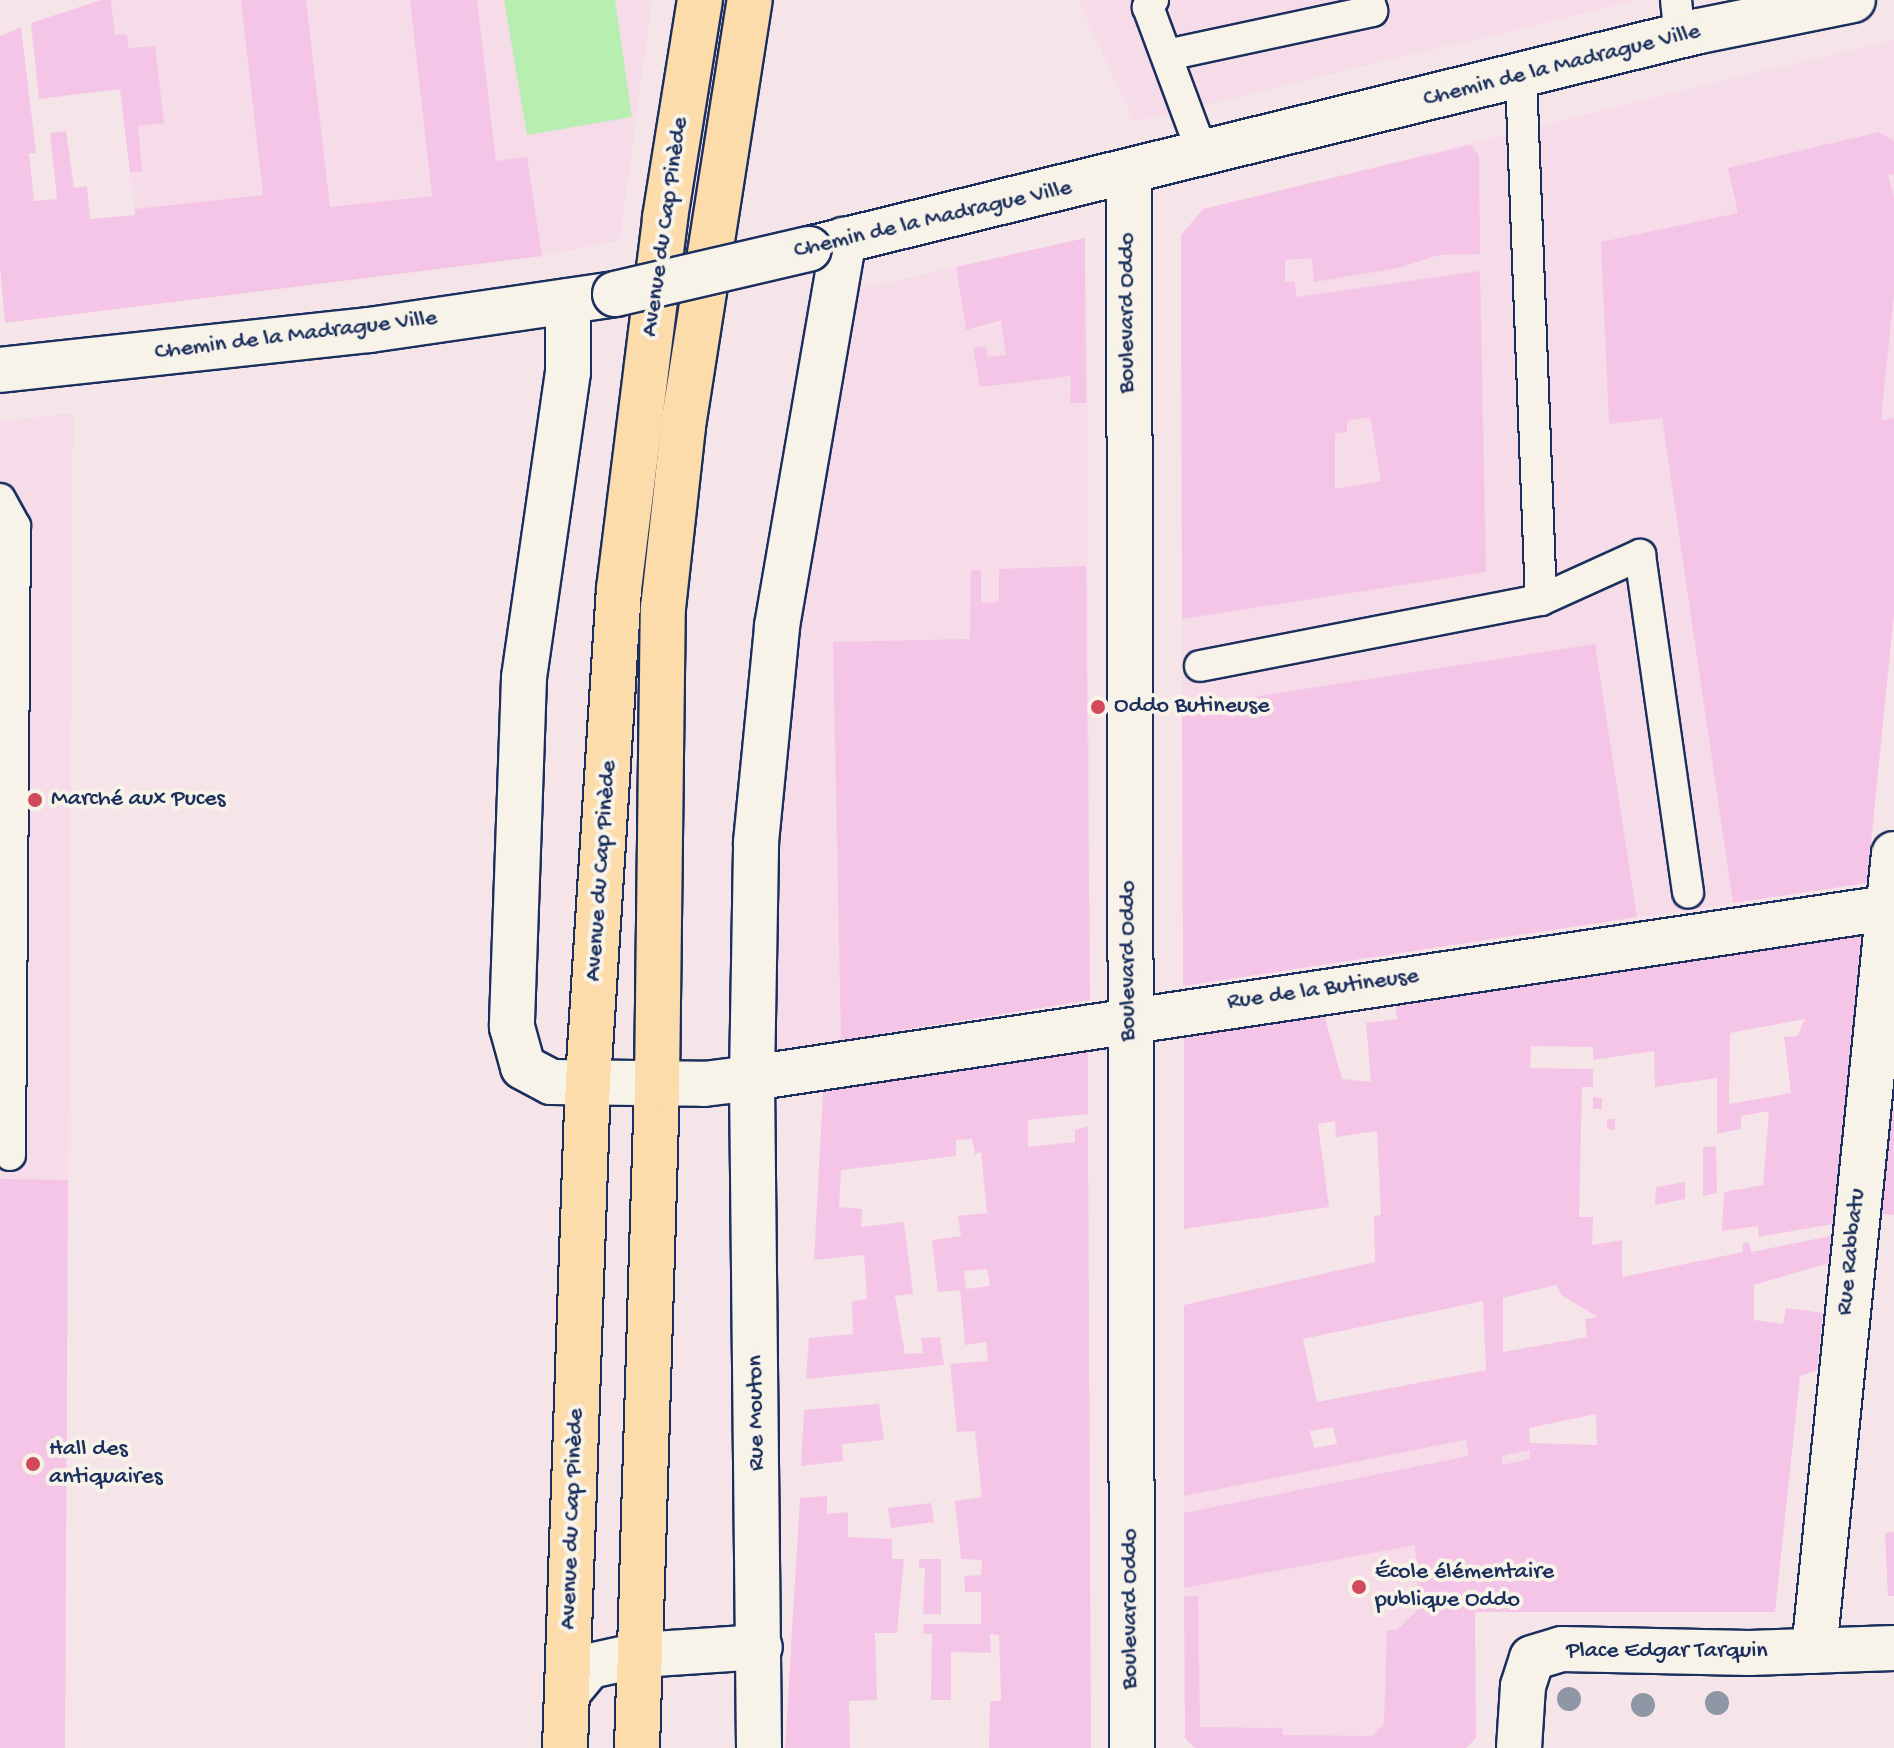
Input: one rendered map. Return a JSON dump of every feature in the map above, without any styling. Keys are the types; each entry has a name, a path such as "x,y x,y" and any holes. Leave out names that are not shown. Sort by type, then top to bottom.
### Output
{"main road":[{"name":"Avenue du Cap Pinède","path":"565,1748 588,1081 619,589 665,218 700,0"},
{"name":"Avenue du Cap Pinède","path":"637,1748 657,1084 663,608 683,426 750,0"}],"street":[{"name":"Chemin de la Madrague Ville","path":"0,370 369,330 615,294 1129,173 1521,76 1678,18 1853,0"},
{"name":"Boulevard Oddo","path":"1129,173 1132,1748"},
{"name":"Rue Mouton","path":"759,1748 752,1078 756,842 777,626 826,245"},
{"name":"Rue de la Butineuse","path":"568,301 568,372 524,678 512,1027 523,1067 551,1082 657,1084 752,1078 1891,907"},
{"name":"Rue Rabbatu","path":"1814,1651 1894,854"},
{"path":"567,1693 590,1666 640,1655 760,1647"},
{"name":"Place Edgar Tarquin","path":"1519,1748 1523,1686 1532,1658 1562,1649 1814,1651 1894,1648"}],"lane":[{"path":"1153,0 1148,7 1203,155"},
{"path":"1167,55 1372,11 1369,0"},
{"path":"1521,76 1541,600"},
{"path":"0,499 15,526 10,1155"},
{"path":"1200,666 1541,600 1640,555 1688,893"}],"shaded area":[{"path":"111,0 652,0 620,240 542,256 145,304"},
{"path":"1078,0 1638,0 1134,122"},
{"path":"1894,39 1894,613 1867,883 1183,986 1181,235 1203,209"},
{"path":"956,267 966,330 1087,309 1090,1000 736,1057 758,619 806,301"},
{"name":"Marché aux Puces","path":"73,413 65,1748 0,1748 0,421"},
{"name":"École élémentaire publique Oddo","path":"1529,1428 1535,1611 1475,1612 1466,1748 1185,1738 1184,1496"}],"green space":[{"path":"504,0 615,0 632,117 527,135"}],"building":[{"path":"101,0 111,0 115,35 127,34 128,48 155,46 164,123 138,126 142,171 130,173 120,89 39,99 31,23"},
{"path":"241,0 306,0 330,207 432,196 410,0 477,0 496,161 527,157 542,256 5,323 0,268 0,36 21,27 36,153 29,153 34,201 57,199 50,133 66,131 74,188 87,186 90,219 135,215 135,209 263,195"},
{"path":"1879,132 1894,141 1894,174 1888,175 1894,198 1894,292 1881,420 1894,418 1894,613 1867,883 1733,903 1662,418 1609,424 1601,242 1738,213 1728,168"},
{"path":"1470,145 1479,155 1480,254 1439,255 1398,268 1314,282 1312,258 1285,260 1285,282 1295,282 1296,297 1480,271 1486,572 1182,619 1181,235 1203,209","holes":["1370,417 1381,481 1335,489 1335,433 1347,432 1347,421"]},
{"path":"1085,238 1086,403 1070,403 1071,376 980,387 973,348 986,346 988,357 1006,355 1001,321 966,330 956,267"},
{"path":"1086,566 1090,1000 841,1040 833,642 970,639 971,570 981,570 981,603 999,602 999,569"},
{"path":"1595,644 1637,917 1183,986 1182,708"},
{"path":"1862,934 1833,1224 1758,1237 1758,1226 1722,1231 1724,1192 1763,1185 1769,1111 1741,1116 1741,1129 1717,1134 1717,1078 1655,1087 1654,1051 1593,1060 1593,1047 1531,1046 1530,1068 1593,1069 1593,1087 1582,1087 1579,1217 1593,1217 1592,1245 1622,1240 1622,1277 1743,1252 1742,1244 1749,1242 1751,1252 1831,1236 1829,1263 1754,1285 1754,1320 1783,1324 1786,1308 1823,1313 1817,1370 1800,1376 1775,1612 1475,1612 1476,1738 1466,1748 1195,1748 1185,1738 1184,1596 1198,1596 1200,1727 1282,1728 1283,1735 1372,1736 1384,1724 1387,1630 1397,1630 1419,1608 1415,1545 1184,1588 1184,1513 1469,1456 1466,1440 1184,1496 1184,1305 1375,1262 1374,1216 1381,1215 1377,1131 1336,1137 1335,1121 1318,1124 1329,1207 1184,1229 1184,1037 1324,1014 1342,1079 1371,1082 1366,1023 1397,1019 1395,1003","holes":["1805,1019 1797,1036 1784,1037 1791,1093 1729,1104 1730,1033","1556,1285 1561,1295 1598,1317 1585,1319 1587,1337 1503,1352 1503,1298","1483,1301 1486,1370 1317,1402 1303,1339","1596,1414 1597,1445 1530,1443 1529,1428","1333,1427 1337,1444 1314,1448 1310,1431","1530,1450 1529,1459 1502,1465 1502,1456"]},
{"path":"1088,1050 1088,1114 1028,1120 1028,1147 1075,1142 1075,1130 1088,1126 1091,1748 989,1748 990,1701 1001,1701 999,1635 990,1634 991,1653 951,1652 951,1700 931,1700 932,1634 923,1634 924,1624 981,1624 981,1592 965,1592 964,1576 981,1575 982,1560 961,1559 955,1501 982,1497 975,1431 957,1432 950,1364 988,1361 986,1342 965,1345 960,1290 938,1292 932,1240 961,1236 958,1216 987,1213 981,1152 975,1154 972,1139 956,1140 956,1156 841,1170 839,1207 862,1209 861,1227 904,1222 913,1294 895,1296 905,1354 923,1353 921,1338 940,1337 944,1365 806,1379 809,1338 853,1334 852,1301 867,1299 864,1255 814,1260 823,1092","holes":["987,1269 990,1286 966,1289 964,1271"]},
{"path":"1593,1097 1602,1098 1602,1109 1593,1109"},
{"path":"1894,1108 1894,1215 1881,1214"},
{"path":"1607,1119 1615,1119 1615,1130 1607,1129"},
{"path":"1716,1146 1717,1193 1703,1196 1703,1147"},
{"name":"Hall des antiquaires","path":"0,1179 68,1180 65,1748 0,1748"},
{"path":"1685,1182 1685,1199 1655,1205 1656,1187"},
{"path":"879,1404 884,1440 842,1444 843,1461 801,1466 804,1410"},
{"path":"827,1496 827,1514 848,1512 848,1537 892,1539 892,1559 904,1559 897,1633 875,1633 877,1700 849,1701 850,1748 785,1748 800,1498"},
{"path":"931,1503 934,1522 891,1528 888,1508"},
{"path":"1894,1532 1894,1596 1888,1596 1885,1533"},
{"path":"919,1559 941,1559 941,1614 923,1614 925,1568 919,1568"}],"place":[{"name":"Oddo Butineuse","path":"1098,707"},
{"name":"Marché aux Puces","path":"35,800"},
{"name":"Hall des antiquaires","path":"33,1464"},
{"name":"École élémentaire publique Oddo","path":"1359,1587"}]}
